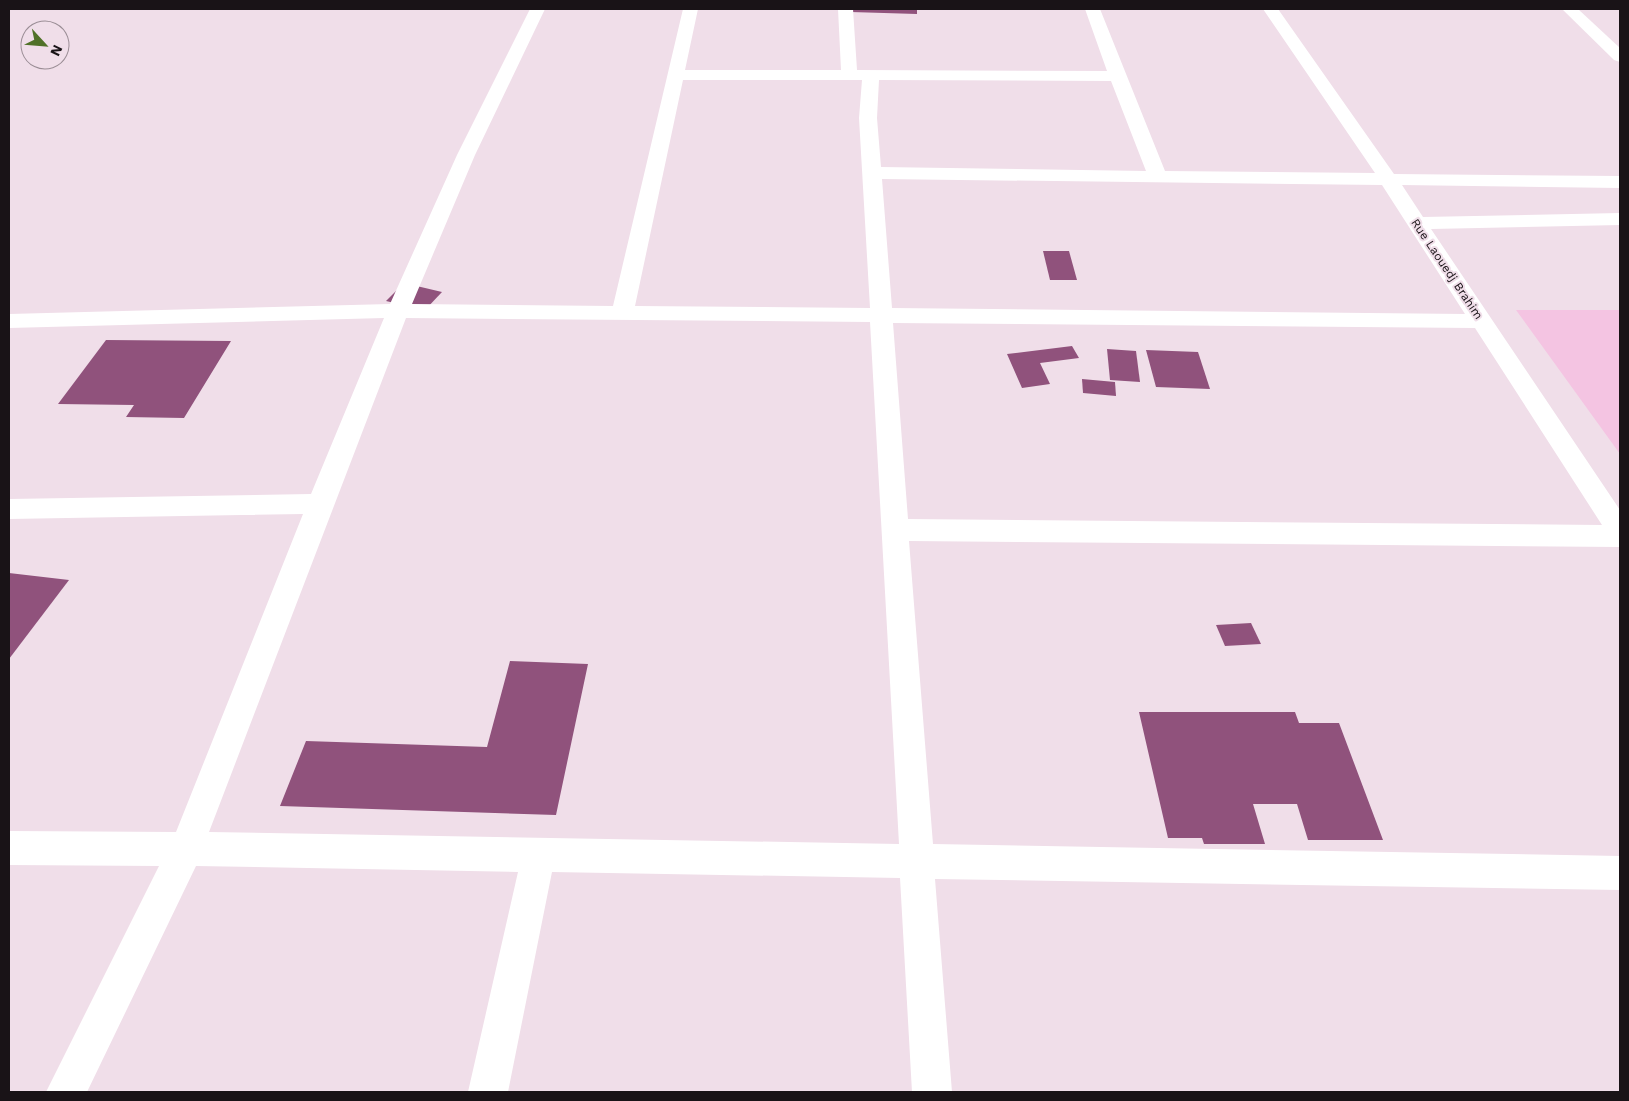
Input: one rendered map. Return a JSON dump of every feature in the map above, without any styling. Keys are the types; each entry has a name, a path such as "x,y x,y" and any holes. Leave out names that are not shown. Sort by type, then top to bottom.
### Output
{"street":[{"path":"66,1092 186,849 320,504 398,311 466,155 537,9"},
{"path":"622,313 690,9"},
{"path":"846,9 868,118 932,1092"},
{"path":"1092,9 1158,176"},
{"name":"Rue Laouedj Brahim","path":"1271,9 1388,180 1620,531"},
{"path":"1569,9 1620,57"},
{"path":"675,75 1117,76"},
{"path":"871,173 1620,182"},
{"path":"1416,223 1620,219"},
{"path":"9,321 398,311 1482,321"},
{"path":"9,509 320,504"},
{"path":"895,530 1620,536"},
{"path":"9,848 539,854 1620,873"},
{"path":"488,1092 539,854"}],"shaded area":[{"path":"1516,310 1620,310 1620,454"}],"building":[{"path":"851,9 917,9 917,14 851,12"},
{"path":"1043,251 1069,251 1077,280 1050,280"},
{"path":"404,283 442,292 425,310 386,301"},
{"path":"106,340 231,341 184,418 126,417 134,405 58,404"},
{"path":"1072,346 1079,358 1040,363 1050,384 1022,388 1007,354"},
{"path":"1107,349 1136,351 1140,382 1110,380"},
{"path":"1146,350 1198,352 1210,389 1156,387"},
{"path":"1082,379 1115,382 1116,396 1083,393"},
{"path":"9,573 69,580 9,659"},
{"path":"1251,623 1261,644 1225,646 1216,625"},
{"path":"510,661 588,664 556,815 280,806 306,741 487,747"},
{"path":"1139,712 1295,712 1299,723 1339,723 1383,840 1308,840 1297,804 1253,804 1265,844 1204,844 1202,838 1168,838"}]}
